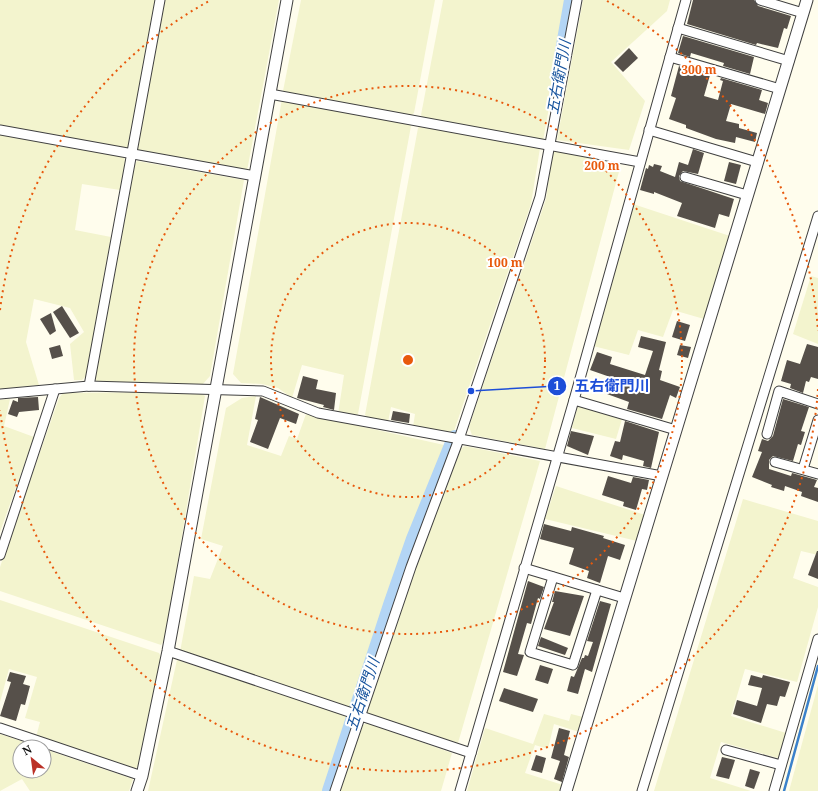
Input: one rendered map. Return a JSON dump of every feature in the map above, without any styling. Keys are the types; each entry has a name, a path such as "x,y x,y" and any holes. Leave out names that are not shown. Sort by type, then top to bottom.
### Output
{"street":[{"path":"89,386 160,0"},
{"path":"137,791 142,776 168,651 287,0"},
{"path":"335,791 411,567 458,439 540,197 577,0"},
{"path":"460,791 574,400 686,0"},
{"path":"760,0 803,13"},
{"path":"566,791 807,0"},
{"path":"678,28 789,60"},
{"path":"670,58 780,89"},
{"path":"270,94 640,162"},
{"path":"0,130 255,176"},
{"path":"649,130 757,162"},
{"path":"685,177 747,195"},
{"path":"642,791 818,216"},
{"path":"0,394 89,386 263,391 318,413 556,458 662,476"},
{"path":"0,555 2,539 55,389"},
{"path":"767,434 779,391 818,404"},
{"path":"574,400 676,430"},
{"path":"803,469 818,420"},
{"path":"775,462 818,474"},
{"path":"524,568 624,598"},
{"path":"553,577 530,652 573,665 597,590"},
{"path":"774,791 818,639"},
{"path":"168,651 360,717 471,753"},
{"path":"0,728 142,776"},
{"path":"726,750 782,765"}],"green space":[{"path":"0,0 156,0 130,146 127,148 0,125"},
{"path":"163,0 279,0 247,171 138,150 136,147"},
{"path":"301,0 435,0 414,113 410,116 283,91"},
{"path":"443,0 568,0 543,141 423,118 421,115"},
{"path":"583,0 670,0 667,11 611,62 645,101 629,150 557,140"},
{"path":"282,99 408,122 411,126 358,414 355,417 338,414 344,375 302,365 292,398 278,388 262,384 241,383 233,374"},
{"path":"422,124 540,148 531,204 453,434 413,427 415,414 391,407 388,422 369,419 365,415 418,128"},
{"path":"0,134 124,156 125,162 120,190 82,184 75,230 111,237 86,376 82,380 74,380 70,344 84,332 70,308 34,299 26,342 39,385 0,389"},
{"path":"555,151 621,164 545,449 472,435 469,427 546,199 552,154"},
{"path":"137,161 244,180 210,376 202,385 97,382 94,376 134,166"},
{"path":"633,204 730,236 704,319 673,310 663,337 638,330 629,355 593,346"},
{"path":"811,276 818,278 818,344 793,334"},
{"path":"198,392 205,396 165,639 161,645 0,591 0,567 59,398 63,393"},
{"path":"256,396 247,445 281,456 289,436 297,439 306,414 444,445 352,710 180,652 194,576 210,579 223,546 201,539 226,408 242,398"},
{"path":"10,399 4,426 34,437 0,532 0,400"},
{"path":"578,405 622,419 616,439 572,428"},
{"path":"465,446 540,461 458,743 368,715 366,711 419,553 460,449"},
{"path":"556,486 645,515 637,541 545,519"},
{"path":"743,499 818,521 818,555 801,551 793,578 818,587 818,607 797,682 745,669 731,716 786,733 778,758 721,742 710,778 751,791 654,791"},
{"path":"0,600 159,653 161,657 139,766 134,769 52,742 52,739 42,739 36,737 40,722 25,718 37,677 9,669 0,702"},
{"path":"177,660 350,717 325,791 148,791"},
{"path":"818,685 818,791 789,791"},
{"path":"544,714 569,721 571,714 583,717 579,732 554,724 548,749 535,745 525,773 563,785 561,791 467,791 485,728 533,744"},
{"path":"367,723 452,753 441,791 339,791 361,726"},
{"path":"0,734 15,739 12,739 12,779 22,779 0,791"},
{"path":"52,752 133,779 129,791 30,791 22,779 52,779"}],"building":[{"path":"693,0 754,0 758,6 791,16 787,29 784,28 778,48 757,43 756,45 687,24"},
{"path":"683,36 754,57 750,74 723,66 724,63 691,53 690,57 678,53"},
{"path":"629,48 638,58 623,72 614,63"},
{"path":"679,66 710,75 704,96 718,100 723,81 720,80 721,78 762,90 759,100 768,103 765,114 731,104 726,121 739,124 739,128 757,133 755,142 736,137 735,143 716,139 686,128 686,125 669,119 676,98 671,96"},
{"path":"693,149 704,153 698,174 683,171 679,176 680,181 734,199 729,217 719,214 715,228 677,216 682,203 654,192 654,194 640,190 646,168 648,169 649,165 653,167 654,164 662,166 660,171 675,177 679,162 688,165"},
{"path":"729,162 741,165 736,184 724,181"},
{"path":"62,306 79,333 70,338 53,312"},
{"path":"51,313 56,331 50,335 40,319"},
{"path":"677,321 690,325 685,341 672,337"},
{"path":"641,336 666,342 659,370 662,371 660,380 680,387 676,398 670,395 662,419 627,409 629,402 607,394 613,378 590,370 597,352 612,357 610,364 645,375 653,351 638,347"},
{"path":"807,344 818,347 818,379 811,377 809,382 806,381 803,393 790,388 791,384 781,381 787,360 800,364"},
{"path":"60,345 63,356 52,359 49,348"},
{"path":"680,345 691,347 688,358 677,355"},
{"path":"303,376 318,380 316,389 336,393 334,410 323,407 324,405 297,398"},
{"path":"38,397 39,410 19,412 17,417 8,414 13,400 18,402 18,398"},
{"path":"260,397 299,414 296,424 280,418 268,449 250,442 258,420 255,419"},
{"path":"783,399 809,407 801,431 805,432 801,445 798,444 793,461 773,456 769,460 769,469 791,476 792,473 817,480 814,487 818,488 818,502 801,496 802,492 785,486 784,491 771,487 772,485 752,477 762,452 758,451 762,439 768,441 773,436"},
{"path":"393,411 410,414 409,423 391,420"},
{"path":"625,421 659,432 651,468 643,466 644,461 623,455 622,460 610,456 615,441 620,442"},
{"path":"571,431 594,436 588,455 567,446"},
{"path":"608,476 631,483 633,477 649,480 647,490 642,489 636,510 623,506 624,502 602,495"},
{"path":"544,524 571,531 572,527 604,536 603,538 625,545 620,560 608,556 600,583 587,578 589,571 569,564 574,548 540,539"},
{"path":"818,551 818,579 808,575"},
{"path":"528,581 544,587 540,599 538,598 531,624 527,623 518,654 524,655 517,676 503,672"},
{"path":"555,591 584,596 570,636 544,629 554,602 552,602"},
{"path":"600,601 611,604 592,672 585,669 578,694 567,691 571,676 574,677 582,658 584,658 585,655 588,656 593,642 587,641"},
{"path":"541,637 568,648 565,655 538,646"},
{"path":"540,665 553,669 548,684 535,680"},
{"path":"10,672 26,676 23,684 30,686 25,705 21,704 16,721 0,716 11,682 7,681"},
{"path":"751,675 762,678 763,675 790,682 785,697 780,696 777,706 767,704 761,723 733,714 737,700 757,706 762,688 748,685"},
{"path":"504,688 538,699 533,712 499,701"},
{"path":"559,728 570,731 564,755 569,757 562,782 554,779 560,761 551,758"},
{"path":"536,755 546,758 542,773 531,770"},
{"path":"722,757 735,760 729,779 716,776"},
{"path":"750,769 760,772 754,789 745,786"}],"waterway":[{"name":"五右衛門川","path":"561,63 572,0"},
{"name":"五右衛門川","path":"330,791 414,539 455,438"},
{"path":"784,791 818,666"}],"place":[{"name":"五右衛門川","path":"471,391"}]}
